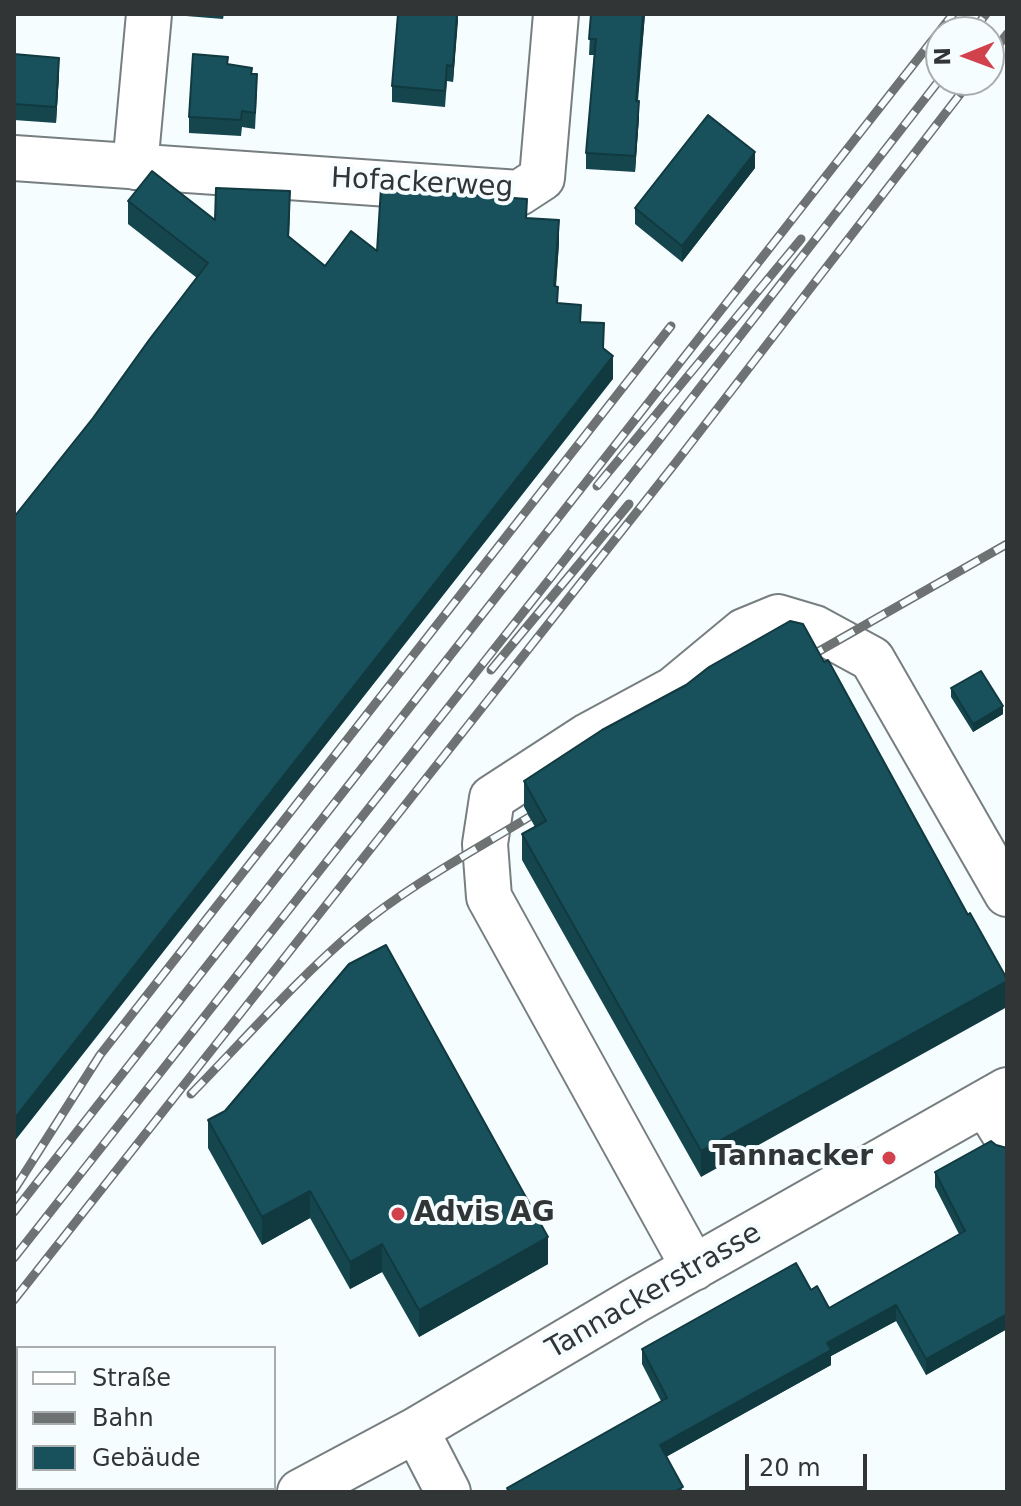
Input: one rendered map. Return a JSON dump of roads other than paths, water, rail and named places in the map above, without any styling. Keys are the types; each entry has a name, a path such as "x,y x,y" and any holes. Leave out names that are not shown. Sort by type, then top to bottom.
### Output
{"street":[{"path":"135,167 149,14"},
{"name":"Hofackerweg","path":"14,158 519,193 542,178 556,14"},
{"path":"694,1268 489,897 485,844 492,798 589,735 674,689 744,631 778,617 815,628 872,659 1007,894"},
{"name":"Tannackerstrasse","path":"300,1492 416,1430 694,1268 1000,1110"},
{"path":"416,1430 448,1492"}],"railway":[{"path":"14,1212 953,14"},
{"path":"14,1258 927,96"},
{"path":"14,1300 677,461 959,96"},
{"path":"597,486 801,239"},
{"path":"14,1190 100,1055 671,326"},
{"path":"491,670 629,504"},
{"path":"807,658 1007,544"},
{"path":"191,1094 291,989 355,930 418,884 529,817"}],"place":[{"name":"Tannacker","path":"889,1158"},
{"name":"Advis AG","path":"398,1214"}]}
